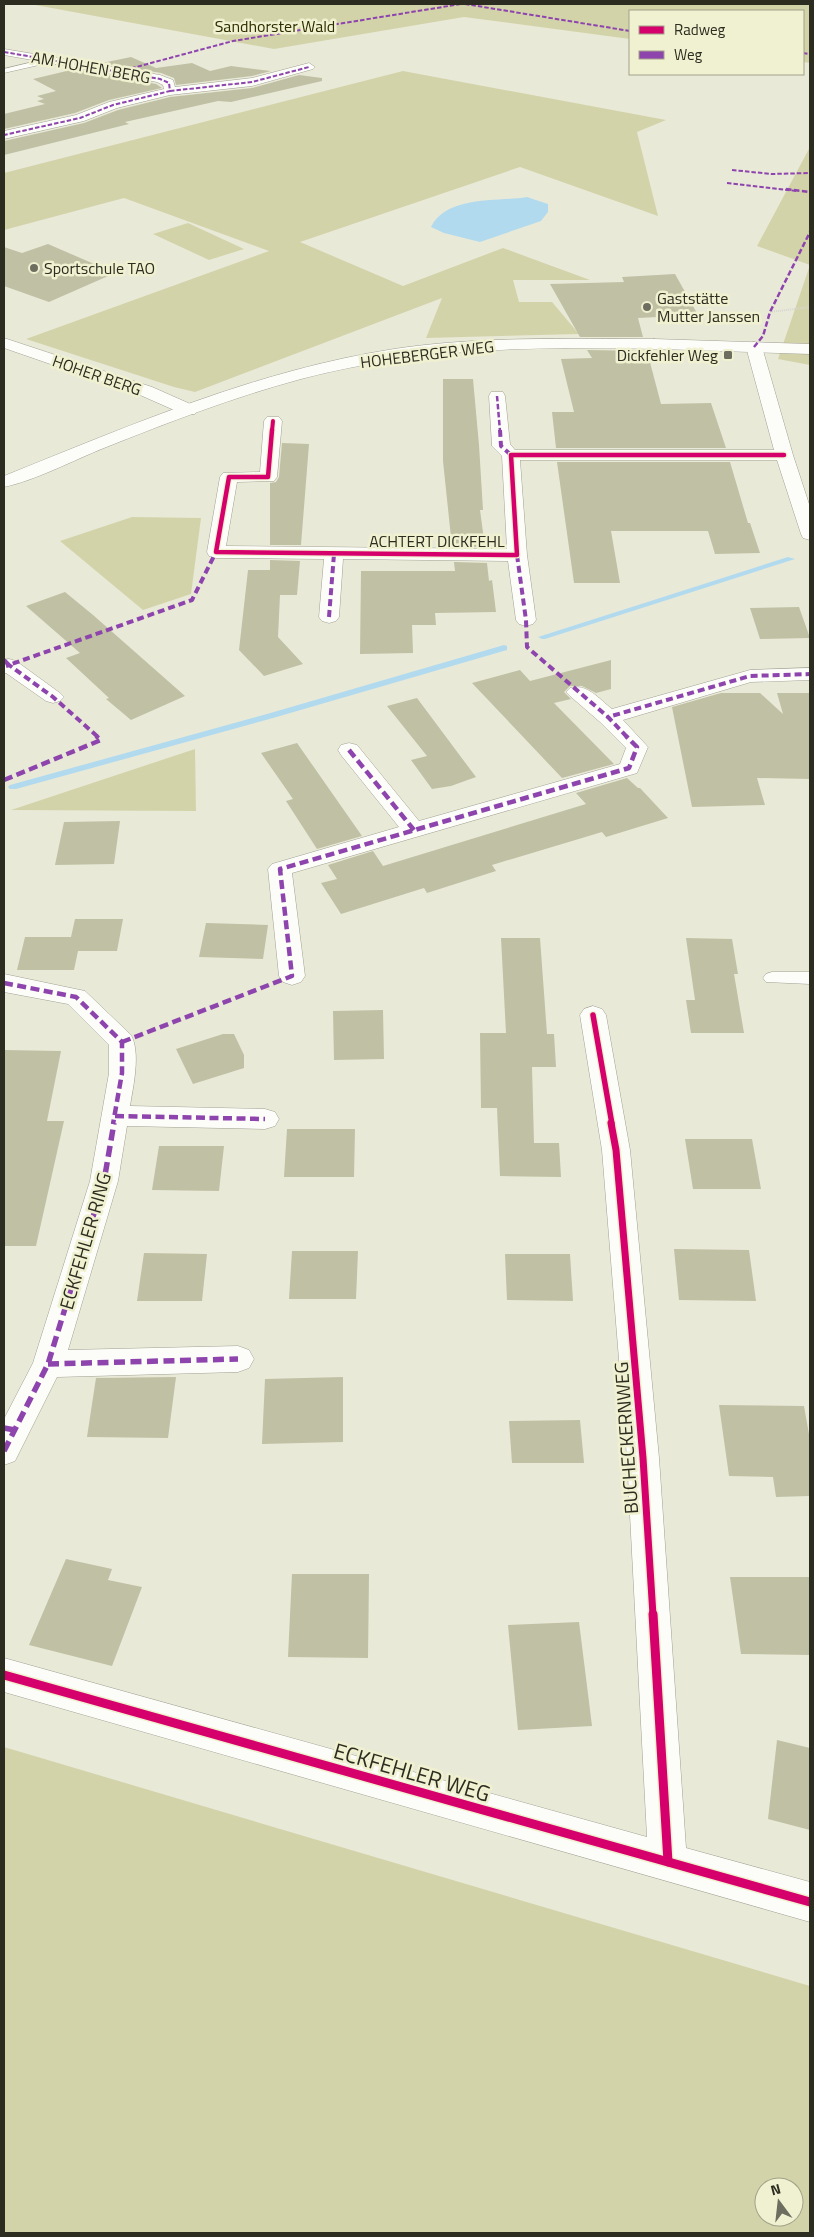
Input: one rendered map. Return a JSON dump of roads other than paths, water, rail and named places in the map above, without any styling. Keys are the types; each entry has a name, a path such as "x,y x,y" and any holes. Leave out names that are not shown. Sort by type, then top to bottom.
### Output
{"street":[{"name":"AM HOHEN BERG","path":"4,52 160,79 169,83 170,91"},
{"name":"AM HOHEN BERG","path":"4,135 80,118 113,105 170,91 252,82 309,67"},
{"name":"HOHER BERG","path":"4,343 146,391 189,410"},
{"name":"HOHEBERGER WEG","path":"4,482 189,410 328,367 395,354 506,345 667,344 810,349"},
{"path":"754,347 784,455 810,534"},
{"name":"ACHTERT DICKFEHL","path":"497,396 501,446 511,455 517,555 526,620"},
{"name":"ACHTERT DICKFEHL","path":"273,422 268,477 229,476 216,552 517,555"},
{"path":"511,455 784,455"},
{"path":"329,616 334,554"},
{"path":"6,664 53,697"},
{"path":"608,717 750,676 810,674"},
{"path":"292,976 280,869 629,768 637,747 608,717 577,692"},
{"path":"348,750 414,830"},
{"name":"ECKFEHLER RING","path":"4,983 76,997 122,1042 122,1073 104,1181 48,1364 7,1436"},
{"name":"BUCHECKERNWEG","path":"593,1015 616,1150 638,1398 668,1862"},
{"path":"115,1116 265,1119"},
{"path":"48,1364 238,1359"},
{"name":"ECKFEHLER WEG","path":"4,1675 810,1902"}],"lane":[{"path":"4,71 49,60"},
{"path":"772,978 810,978"}],"water":[{"path":"527,197 548,204 548,212 541,221 480,242 444,233 431,227 438,217 460,205"}],"waterway":[{"path":"542,637 791,559"},
{"path":"13,787 270,716 504,648"}],"place":[{"name":"Sportschule TAO","path":"34,268"},
{"name":"Gaststätte Mutter Janssen","path":"647,307"},
{"name":"Dickfehler Weg","path":"728,355"}],"park label":[{"name":"Sandhorster Wald","path":"275,26"}]}
